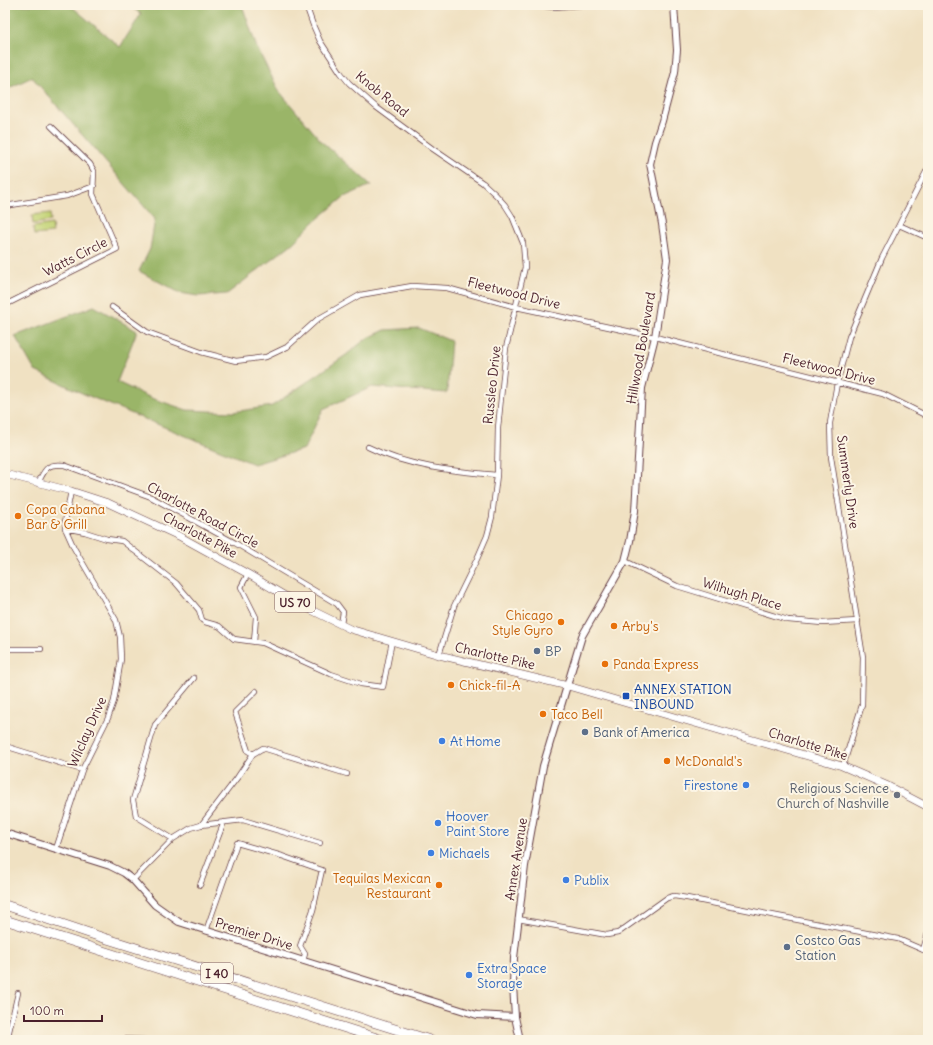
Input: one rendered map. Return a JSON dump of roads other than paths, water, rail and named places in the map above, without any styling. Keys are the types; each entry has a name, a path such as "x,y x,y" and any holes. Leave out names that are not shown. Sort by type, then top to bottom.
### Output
{"highway":[{"name":"I 40","path":"5,905 101,937 430,1040"},
{"name":"I 40","path":"5,920 383,1040"}],"main road":[{"name":"US 70","path":"5,474 71,491"},
{"name":"Charlotte Pike","path":"71,491 108,503 179,536 297,603 350,628 439,655 568,686 843,766 888,786 928,808"}],"street":[{"name":"Knob Road","path":"306,5 312,25 320,41 344,78 376,106 433,149"},
{"path":"534,5 554,7 582,5"},
{"name":"Hillwood Boulevard","path":"568,686 582,636 625,561 635,511 642,388 655,337 667,259 662,224 650,164 675,72 677,50 674,5"},
{"name":"Watts Circle","path":"5,305 116,249 93,194 94,171 90,164 50,126"},
{"name":"Russleo Drive","path":"433,149 483,183 505,204 512,216 523,243 525,267 506,351 498,428 497,475 492,517 487,536 454,606 439,655"},
{"name":"Summerly Drive","path":"843,766 862,705 863,657 831,457 830,423 837,383 849,337 882,258 928,168"},
{"path":"5,206 66,196 94,186"},
{"path":"899,225 928,238"},
{"name":"Fleetwood Drive","path":"112,307 147,332 201,352 236,361 266,357 287,347 318,319 360,295 412,286 448,288 516,307 655,337 883,394 928,418"},
{"path":"368,447 377,452 413,463 447,470 497,475"},
{"name":"Charlotte Road Circle","path":"38,483 46,468 55,464 64,465 151,497 337,604 343,612 341,624"},
{"path":"71,491 65,528 107,539 122,541 176,583 199,610 202,620 219,626 234,639 264,643 331,674 362,684 383,687 392,641"},
{"name":"Wilclay Drive","path":"56,849 82,770 108,718 114,702 121,659 120,637 116,620 74,548 65,528"},
{"name":"Wilhugh Place","path":"625,561 678,586 788,620 822,623 858,621"},
{"path":"248,574 241,587 256,617 254,642"},
{"path":"5,649 41,649"},
{"path":"173,839 136,816 133,800 155,725 194,678"},
{"name":"Annex Avenue","path":"520,1040 515,1017 513,985 514,958 525,866 544,766 568,686"},
{"path":"253,754 248,751 235,712 256,690"},
{"path":"5,746 82,770"},
{"path":"201,825 237,778 253,754 262,748 347,774"},
{"path":"133,880 173,839 191,828 201,825 243,820 320,843"},
{"path":"200,885 224,822"},
{"name":"Premier Drive","path":"5,833 110,866 124,873 133,880 155,905 180,922 477,1015 515,1017"},
{"path":"206,931 237,843 282,856 322,870 313,910 300,946 305,954 303,961"},
{"path":"518,919 607,935 618,932 663,901 674,896 898,938 928,952"},
{"path":"923,950 928,933"},
{"path":"7,1040 18,993"},
{"path":"106,1040 147,1040"}],"place":[{"name":"Copa Cabana Bar & Grill","path":"18,516"},
{"name":"Chicago Style Gyro","path":"561,622"},
{"name":"Arby's","path":"614,626"},
{"name":"BP","path":"537,651"},
{"name":"Panda Express","path":"605,664"},
{"name":"Chick-fil-A","path":"451,685"},
{"name":"ANNEX STATION INBOUND","path":"626,696"},
{"name":"Taco Bell","path":"543,714"},
{"name":"Bank of America","path":"585,732"},
{"name":"At Home","path":"442,741"},
{"name":"McDonald's","path":"667,761"},
{"name":"Firestone","path":"746,785"},
{"name":"Religious Science Church of Nashville","path":"897,795"},
{"name":"Hoover Paint Store","path":"438,823"},
{"name":"Michaels","path":"431,853"},
{"name":"Publix","path":"566,880"},
{"name":"Tequilas Mexican Restaurant","path":"439,885"},
{"name":"Costco Gas Station","path":"787,947"},
{"name":"Extra Space Storage","path":"469,975"}]}
